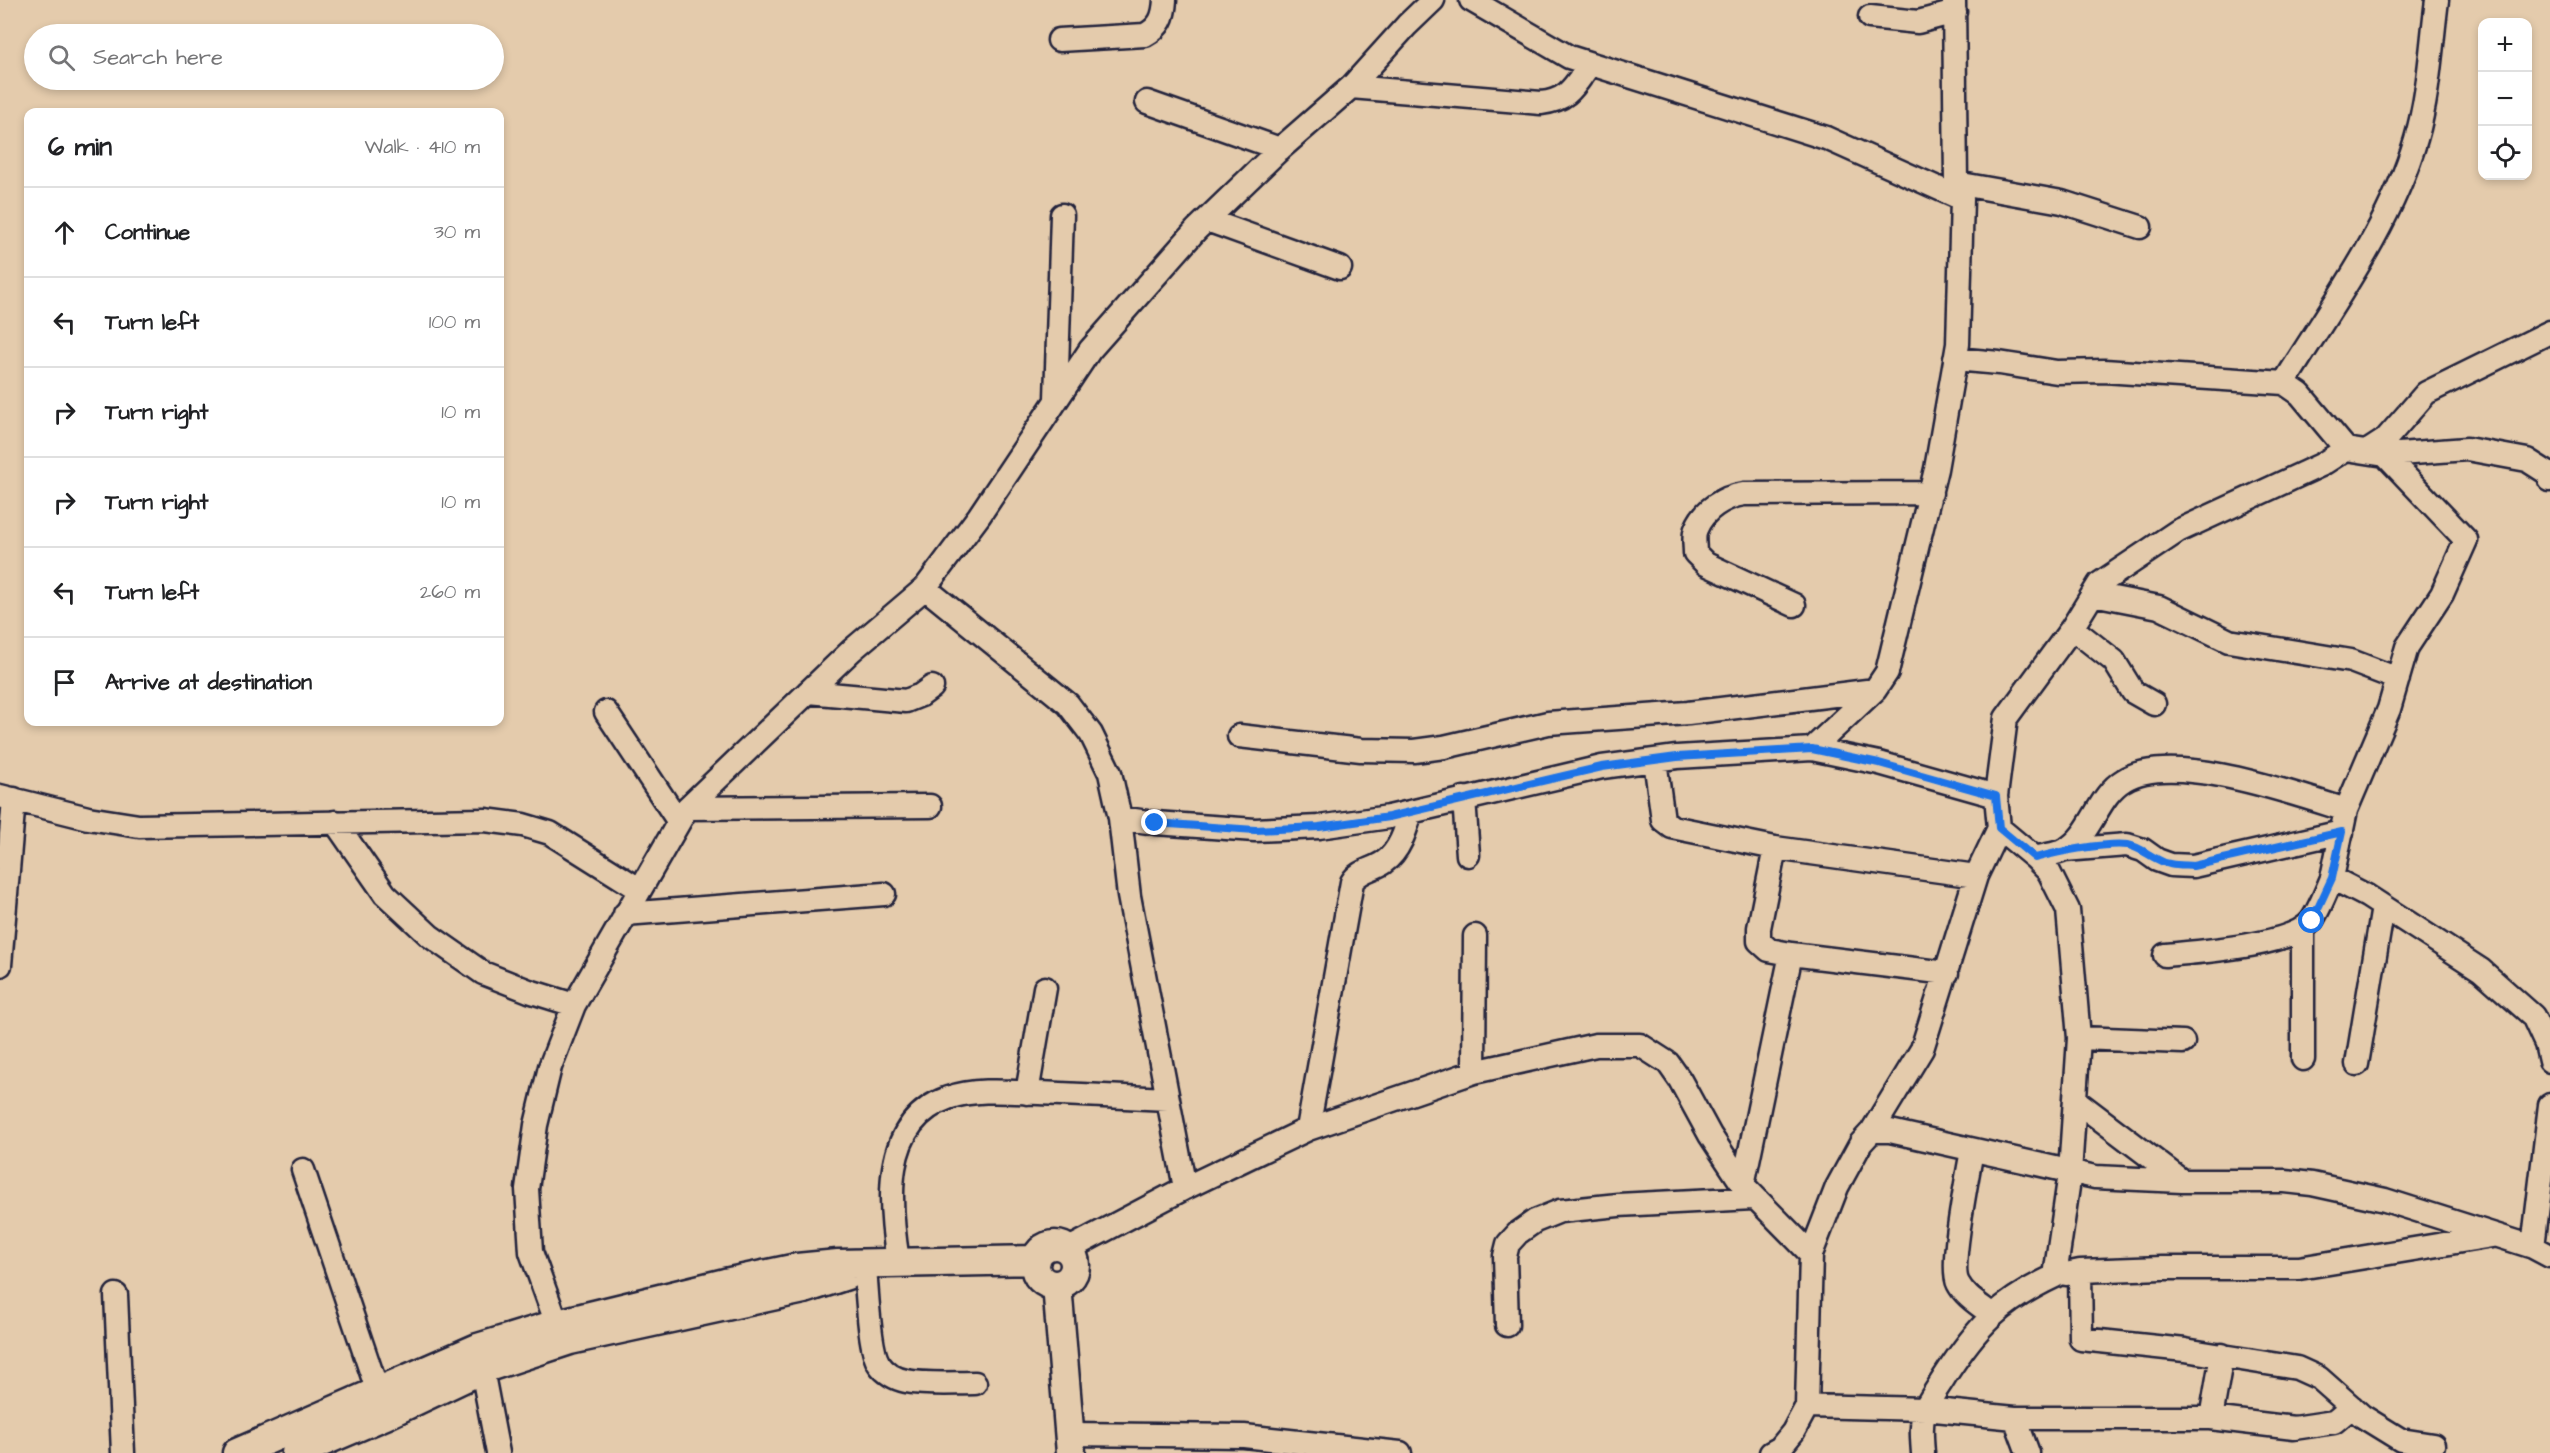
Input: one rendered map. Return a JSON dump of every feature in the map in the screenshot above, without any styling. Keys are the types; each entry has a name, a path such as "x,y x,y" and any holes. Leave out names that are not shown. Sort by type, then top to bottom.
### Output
{"main road":[{"path":"1055,1245 1067,1250 1074,1262 1074,1268 1069,1280 1051,1285 1039,1278 1035,1266 1036,1260 1043,1249 1055,1245"},
{"path":"296,1453 382,1403 480,1358 560,1333 797,1268 1036,1260"},
{"path":"1057,1285 1070,1444"},
{"path":"237,1453 382,1403"}],"street":[{"path":"1059,40 1145,34 1155,30 1161,21 1165,0"},
{"path":"560,1333 531,1252 527,1189 536,1125 550,1067 574,1005 683,815 852,650 925,588 979,516 1090,350 1207,220 1280,149 1351,87 1433,0"},
{"path":"1471,0 1569,57 1826,138 1959,191 2062,202 2140,227"},
{"path":"2292,388 2387,215 2403,175 2416,138 2420,118 2437,0"},
{"path":"1812,749 1875,690 1887,672 1931,493 1958,344 1959,191 1954,6 1918,22 1870,17"},
{"path":"1351,87 1556,102 1568,94 1590,64"},
{"path":"1148,102 1280,149"},
{"path":"1056,398 1062,215"},
{"path":"1207,220 1340,268"},
{"path":"2366,452 2385,440 2426,393 2550,332"},
{"path":"1955,359 2057,372 2104,371 2292,388 2319,417 2366,452 2466,540 2446,587 2407,647 2389,709 2346,810 2332,878 2312,921 2303,929 2267,942 2165,955"},
{"path":"1771,1453 1780,1448 1793,1432 1806,1406 1811,1254 1837,1187 1861,1143 1872,1131 1922,1049 1976,876 1999,828 1996,796 2006,718 2072,628 2099,584 2178,531 2321,465 2366,452 2467,449 2527,460 2549,474 2550,480"},
{"path":"1794,605 1706,564 1695,553 1695,529 1711,508 1727,497 1744,494 1931,493"},
{"path":"925,588 1039,678 1068,704 1091,734 1110,773 1120,818 1129,896 1185,1188"},
{"path":"2092,594 2159,607 2229,641 2351,661 2398,679"},
{"path":"2072,628 2114,661 2133,692 2154,704"},
{"path":"808,692 906,701 921,695 932,687"},
{"path":"1239,736 1361,750 1414,751 1444,747 1548,723 1688,713 1875,690"},
{"path":"606,712 683,815"},
{"path":"1120,818 1155,823 1255,830 1319,827 1411,812 1602,767 1655,759 1812,749 1879,763 1996,796"},
{"path":"1655,759 1663,820 1672,827 1775,848 1976,876"},
{"path":"2064,850 2077,841 2103,800 2124,780 2149,772 2193,772 2239,778 2346,810"},
{"path":"0,964 7,798 88,818 139,826 485,820 523,825 550,833 639,889"},
{"path":"1464,798 1468,855"},
{"path":"683,815 930,806"},
{"path":"1308,1129 1352,882 1356,876 1384,862 1393,853 1404,833 1411,812"},
{"path":"334,822 385,894 430,936 483,973 574,1005"},
{"path":"1999,828 2049,872 2068,910 2079,1038 2070,1173 2055,1276"},
{"path":"2035,858 2064,850 2127,845 2143,850 2157,860 2171,865 2193,866 2342,832"},
{"path":"1775,848 1759,928 1759,941 1768,950 1947,973"},
{"path":"2332,878 2383,907 2481,970 2533,1016 2546,1044 2550,1061"},
{"path":"625,914 884,894"},
{"path":"2356,1064 2383,907"},
{"path":"2303,929 2303,1059"},
{"path":"1474,1072 1475,936"},
{"path":"1748,1192 1791,954"},
{"path":"1027,1093 1045,988"},
{"path":"2079,1038 2183,1042"},
{"path":"1067,1250 1185,1188 1308,1129 1474,1072 1596,1045 1640,1045 1668,1064 1680,1080 1710,1135 1748,1192 1811,1254"},
{"path":"975,1383 922,1383 904,1380 887,1373 877,1363 870,1325 892,1225 891,1181 902,1140 921,1113 948,1098 989,1091 1168,1099"},
{"path":"2075,1100 2182,1181"},
{"path":"1872,1131 1890,1131 2095,1177 2182,1181 2285,1180 2312,1184 2385,1200 2541,1251 2550,1105"},
{"path":"1972,1150 1956,1258 1956,1281 1965,1294 1992,1315"},
{"path":"303,1170 382,1403"},
{"path":"1507,1324 1505,1256 1508,1244 1518,1233 1535,1221 1560,1211 1748,1192"},
{"path":"1923,1453 1922,1433 1925,1409 1968,1340 1992,1315 2027,1289 2055,1276 2080,1271 2299,1268 2496,1235"},
{"path":"2080,1271 2081,1339 2222,1355 2296,1368 2319,1378 2362,1416 2401,1440 2433,1445"},
{"path":"116,1295 123,1453"},
{"path":"2211,1418 2222,1355"},
{"path":"480,1358 498,1453"},
{"path":"1806,1406 1925,1409 2015,1418 2211,1418 2294,1428 2334,1422 2352,1407"},
{"path":"2015,1418 2028,1453"},
{"path":"1070,1444 1244,1436 1400,1453"}],"route":[{"path":"1155,823 1255,830 1319,827 1389,817 1602,767 1677,757 1812,749 1879,763 1996,796 1999,828 2035,858 2064,850 2127,845 2143,850 2157,860 2171,865 2193,866 2342,832 2332,878 2312,921"}]}
